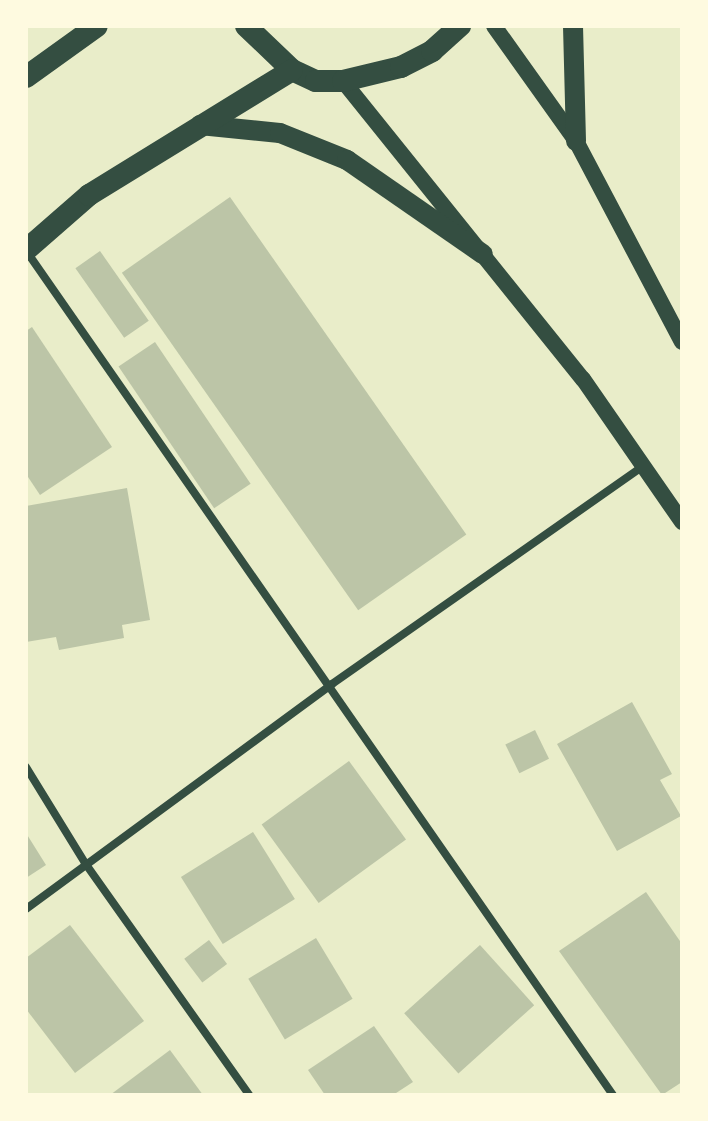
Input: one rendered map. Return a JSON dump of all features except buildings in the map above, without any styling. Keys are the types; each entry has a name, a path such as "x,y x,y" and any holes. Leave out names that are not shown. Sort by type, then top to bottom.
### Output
{"highway":[{"path":"26,77 78,33 97,26"},
{"path":"246,26 292,70 316,81 343,81 401,67 432,51 460,26"},
{"path":"26,250 89,195 292,70"}],"main road":[{"path":"494,26 576,141 682,342"},
{"path":"573,26 576,141"},
{"path":"343,81 483,254 646,464 682,522"},
{"path":"200,125 280,133 347,160 483,254"}],"street":[{"path":"26,250 332,684 613,1095"},
{"path":"26,909 332,684 646,464"},
{"path":"26,767 85,863 249,1095"}]}
